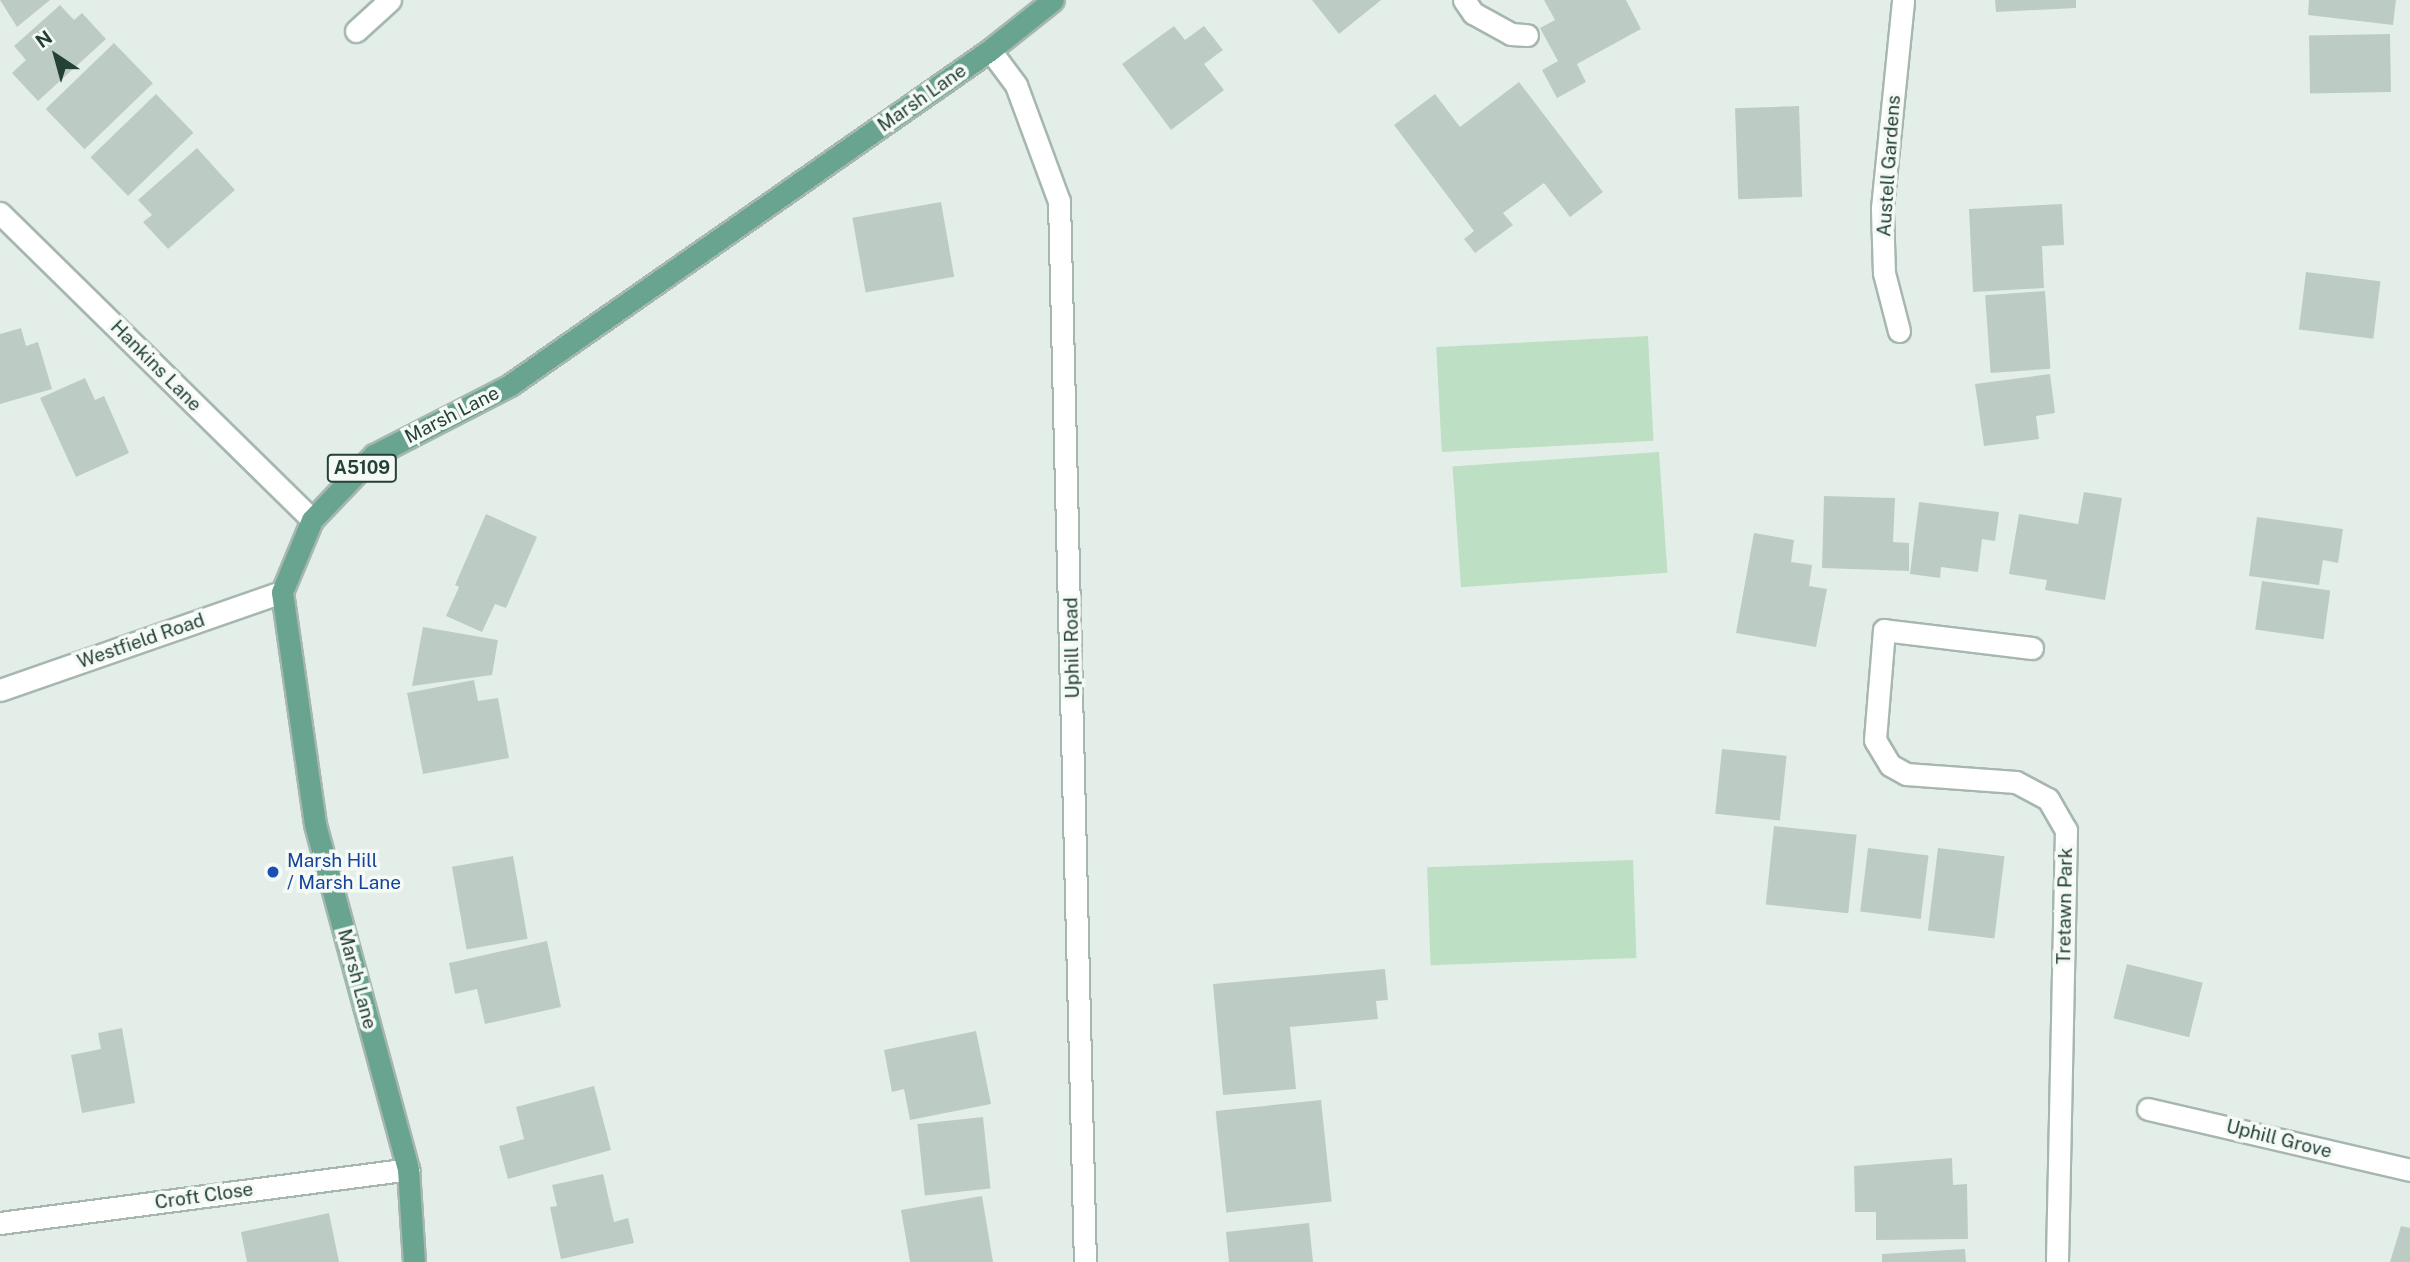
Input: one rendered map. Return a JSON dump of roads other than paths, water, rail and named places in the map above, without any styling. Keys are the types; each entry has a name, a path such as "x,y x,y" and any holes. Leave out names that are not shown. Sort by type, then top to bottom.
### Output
{"main road":[{"name":"Marsh Lane","path":"414,1262 408,1169 315,824 282,592 312,520 374,455 510,385 990,50 1052,0"}],"street":[{"path":"356,31 390,0"},
{"path":"1464,0 1473,13 1511,34 1527,35"},
{"name":"Austell Gardens","path":"1899,331 1884,273 1882,208 1903,0"},
{"name":"Uphill Road","path":"990,50 1016,85 1059,201 1084,1262"},
{"name":"Hankins Lane","path":"0,213 312,520"},
{"name":"Westfield Road","path":"0,690 282,592"},
{"name":"Tretawn Park","path":"2032,648 1884,630 1875,740 1890,765 1906,774 2016,782 2048,799 2066,830 2057,1262"},
{"name":"Uphill Grove","path":"2148,1109 2409,1170"},
{"path":"2409,1170 2410,1148"},
{"name":"Croft Close","path":"0,1223 408,1169"}],"place":[{"name":"Marsh Hill / Marsh Lane","path":"273,872"}]}
